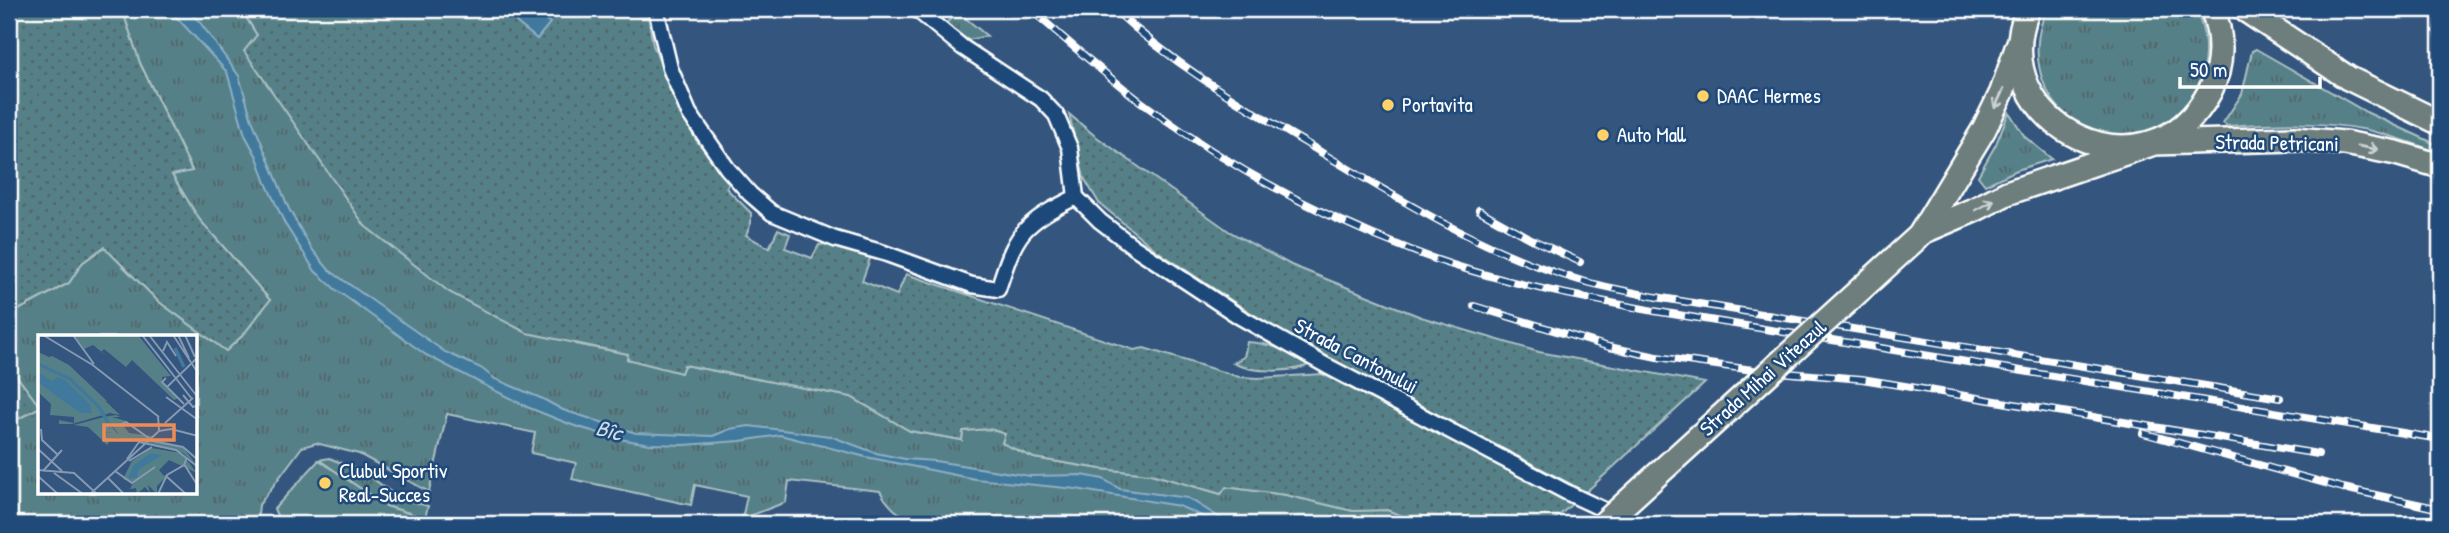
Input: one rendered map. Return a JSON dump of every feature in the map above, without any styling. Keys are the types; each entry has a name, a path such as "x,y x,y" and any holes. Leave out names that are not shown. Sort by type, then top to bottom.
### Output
{"main road":[{"path":"2020,9 2021,60 2027,85 2039,107 2057,126 2078,139 2103,147 2129,148 2154,143 2180,128 2202,107 2216,80 2221,51 2217,21 2212,9"},
{"name":"Strada Mihai Viteazul","path":"1603,524 1920,235 1984,129 2002,92 2028,9"},
{"path":"2244,9 2348,78 2440,123"},
{"name":"Strada Petricani","path":"2154,143 2294,139 2345,143 2396,153 2440,166"},
{"name":"Strada Mihai Viteazul","path":"1920,235 2020,188 2154,143"}],"street":[{"path":"656,9 670,68 690,113 727,169 772,213 835,239 884,253 972,285 998,289 1019,239 1027,227 1076,197 1070,148 1056,115 1041,99 962,47 916,9"},
{"name":"Strada Cantonului","path":"1076,197 1134,247 1240,317 1570,494 1634,524"}],"green space":[{"path":"9,9 122,9 140,63 192,171 172,175 199,219 270,300 243,335 226,351 158,301 104,247 82,263 69,283 9,315"},
{"path":"122,9 241,9 257,35 575,344 629,354 627,359 681,372 684,365 851,397 910,431 962,440 963,431 990,429 1005,434 1002,443 1034,458 1151,474 1221,494 1226,487 1286,495 1353,511 1387,510 1424,524 938,524 904,516 891,507 880,491 789,481 786,502 742,519 747,496 695,485 691,505 572,479 576,463 531,453 535,433 447,414 429,492 359,454 316,443 302,447 259,505 257,524 9,524 9,424 38,408 38,494 198,494 198,335 38,335 38,404 9,366 9,315 69,283 82,263 104,247 158,301 226,351 243,335 270,300 199,219 172,175 192,170 140,63"},
{"path":"241,9 647,9 653,45 673,96 696,140 730,181 726,188 751,213 751,223 746,235 769,248 778,229 790,234 785,248 812,258 819,245 827,244 871,256 862,281 897,295 906,274 1134,350 1144,348 1239,377 1323,374 1573,503 1550,524 1424,524 1387,510 1353,511 1286,495 1226,487 1221,494 1151,474 1034,458 1002,443 1005,434 990,429 963,431 962,440 910,431 851,397 684,365 681,373 627,359 628,354 527,333 449,292 365,226 244,51 257,35"},
{"path":"2047,9 2195,9 2202,26 2205,53 2203,72 2194,93 2172,118 2137,134 2110,135 2085,128 2064,113 2048,92 2039,67 2038,39"},
{"path":"958,12 987,36 968,40 945,24"},
{"path":"2256,49 2366,112 2440,146 2440,153 2382,134 2345,126 2295,123 2227,126 2223,123 2242,94 2252,51"},
{"path":"2009,112 2025,137 2052,159 2017,170 1985,185 1978,176 1996,144"},
{"path":"1069,114 1094,135 1230,232 1291,265 1421,317 1539,352 1705,383 1586,492 1296,341 1156,250 1099,203 1084,178"},
{"path":"1247,342 1280,349 1311,364 1272,371 1251,369 1233,363 1244,357"},
{"path":"9,366 38,404 38,408 9,424"},
{"path":"329,458 364,472 399,498 428,506 425,518 386,506 319,460"},
{"name":"Clubul Sportiv Real-Succes","path":"319,460 386,506 425,518 423,524 281,524 274,509"}],"water":[{"name":"Bîc","path":"169,9 185,9 199,21 239,76 252,120 289,209 311,248 329,270 445,352 481,368 495,379 563,410 636,433 713,436 730,429 749,426 830,436 876,453 905,459 1030,476 1082,475 1103,479 1120,489 1188,498 1222,519 1238,524 1220,524 1179,506 1076,489 975,479 866,457 780,435 684,445 650,444 619,439 572,425 527,407 426,355 335,289 315,271 285,224 266,183 257,157 245,135 227,72"},
{"path":"517,9 536,9 536,12 550,23 537,39 516,22"}],"railway":[{"path":"1030,9 1133,96 1210,150 1343,222 1442,262 1532,287 1654,311 2440,439"},
{"path":"1114,9 1184,66 1374,184 1473,238 1543,268 1588,283 1656,297 2280,398"},
{"path":"1479,210 1580,262"},
{"path":"1474,306 1609,347 1657,357 1753,370 1862,379 2318,454"},
{"path":"2143,433 2343,488 2440,509"}],"place":[{"name":"DAAC Hermes","path":"1703,96"},
{"name":"Portavita","path":"1388,105"},
{"name":"Auto Mall","path":"1603,135"},
{"name":"Clubul Sportiv Real-Succes","path":"325,483"}]}
